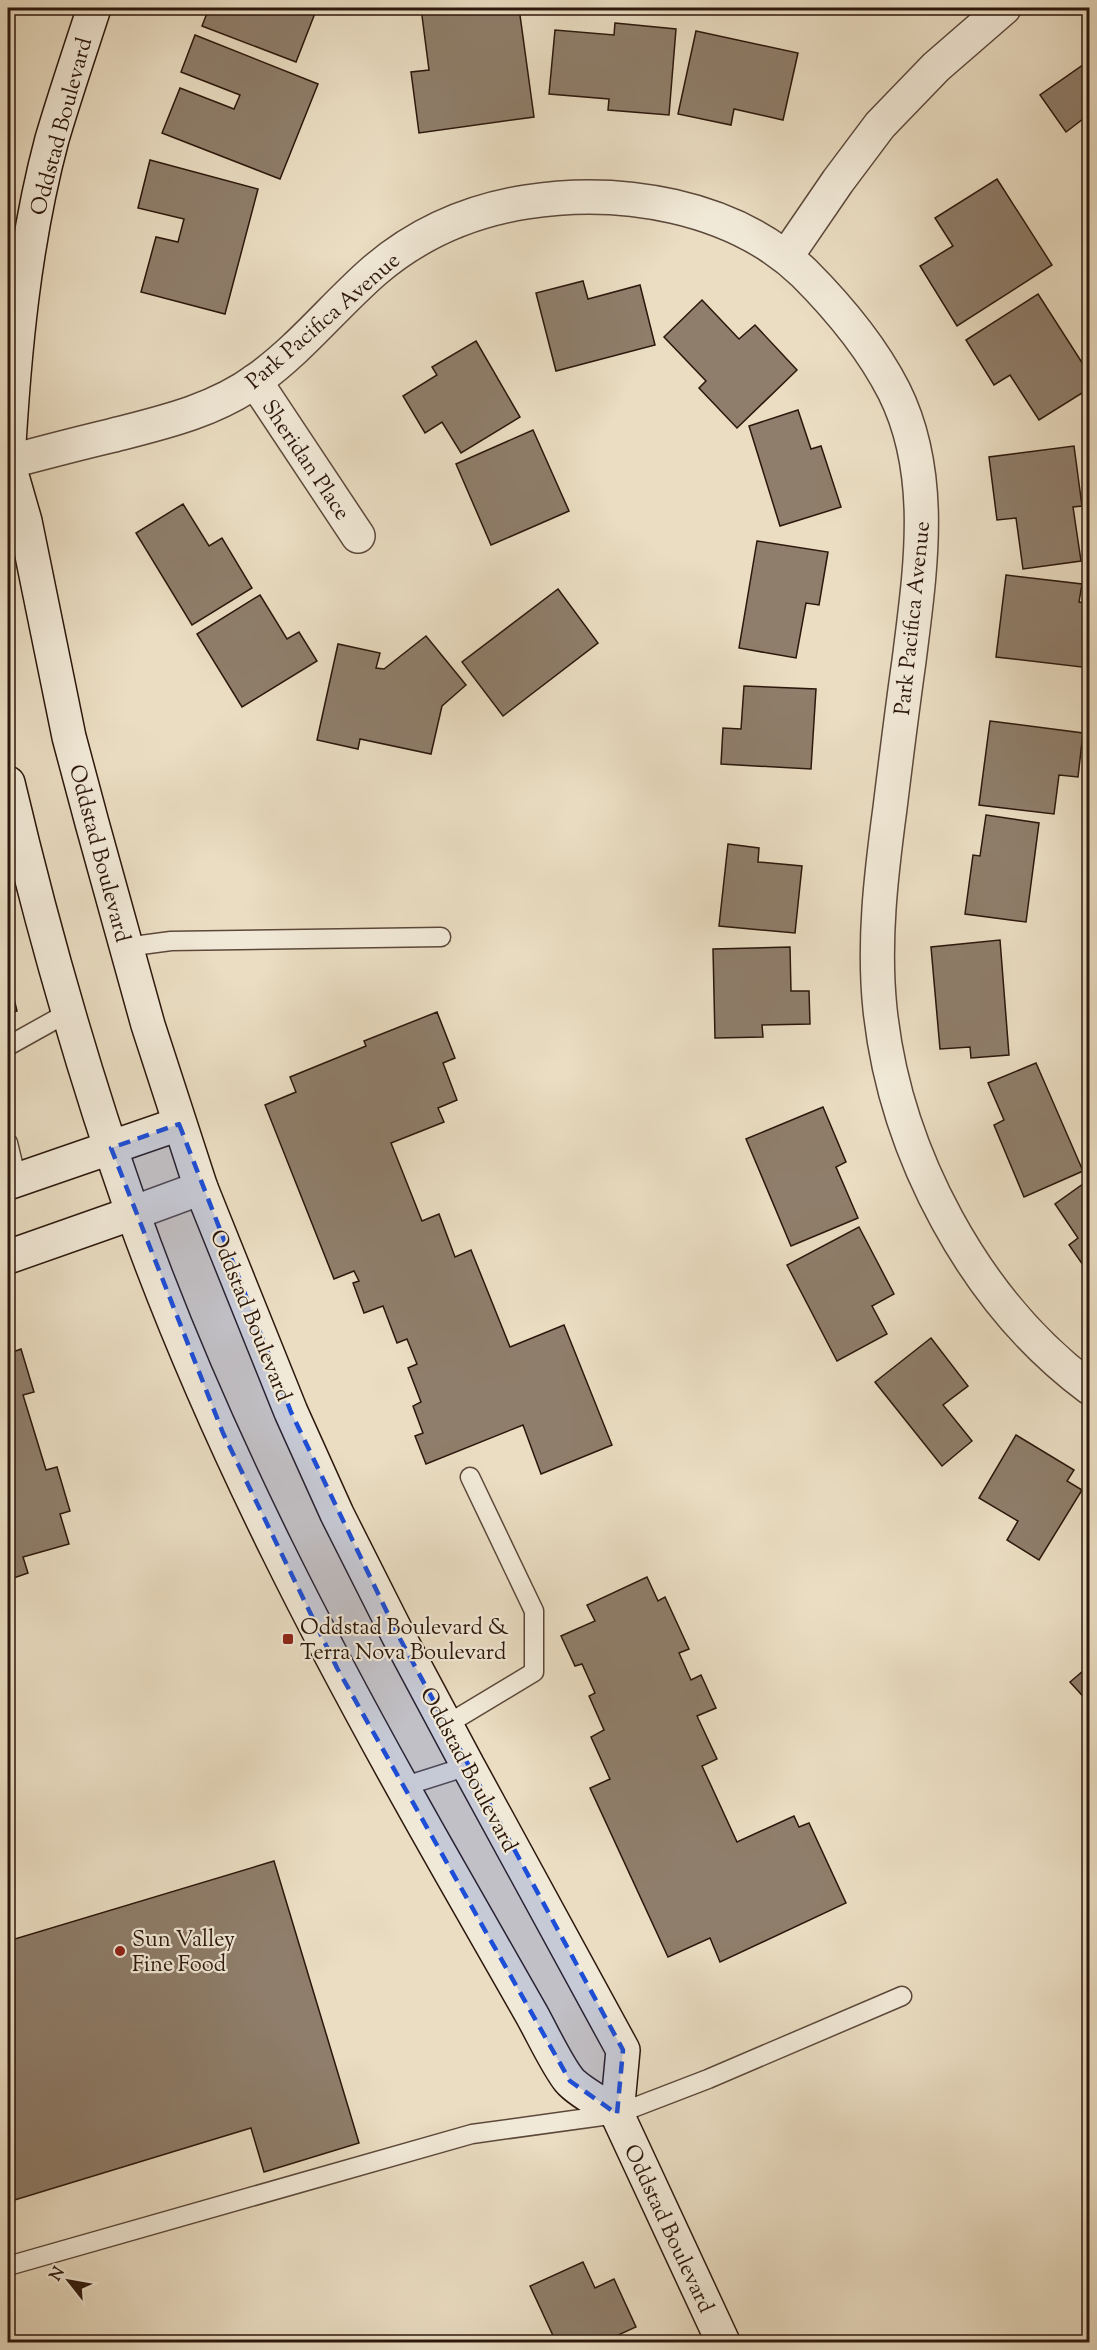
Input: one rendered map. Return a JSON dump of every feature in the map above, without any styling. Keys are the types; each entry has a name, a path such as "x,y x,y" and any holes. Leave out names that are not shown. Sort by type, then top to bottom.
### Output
{"street":[{"name":"Oddstad Boulevard","path":"94,8 52,140 35,216 20,302 8,461 25,521 69,737 148,1025 201,1188 245,1300 305,1442 398,1635 623,2050 618,2114 723,2343"},
{"path":"786,256 838,181 880,126 936,67 1004,8"},
{"name":"Park Pacifica Avenue","path":"8,461 165,422 211,406 255,381 298,346 376,269 417,240 466,216 523,202 574,196 630,198 687,209 739,229 786,256 827,296 862,339 895,393 913,445 922,504 921,568 883,865 877,935 880,1009 892,1082 913,1146 946,1218 979,1273 1019,1324 1066,1371 1089,1388"},
{"name":"Sheridan Place","path":"255,381 358,536"},
{"path":"8,783 69,1012 133,1213 182,1338 257,1505 332,1658 402,1787 570,2081 618,2114"},
{"path":"12,1182 179,1124"},
{"path":"8,1257 201,1188"}],"lane":[{"path":"126,946 171,941 441,937"},
{"path":"8,1046 69,1012"},
{"path":"8,1143 12,1182"},
{"path":"446,1725 534,1672 534,1611 470,1478"},
{"path":"402,1787 468,1766"},
{"path":"8,2266 472,2134 618,2114 708,2079 902,1996"}],"highlighted area":[{"path":"179,1124 291,1412 398,1635 623,2050 617,2114 570,2081 337,1668 223,1433 111,1148"}],"building":[{"path":"209,8 317,8 296,62 202,26"},
{"path":"421,8 519,8 534,117 419,133 411,72 429,70"},
{"path":"615,23 676,29 669,115 608,110 609,99 549,94 555,30 614,35"},
{"path":"696,31 798,53 783,120 734,109 731,125 678,114"},
{"path":"195,35 318,84 280,179 162,133 180,88 234,109 240,95 181,72"},
{"path":"1090,60 1090,128 1083,119 1066,132 1040,95"},
{"path":"150,160 258,189 225,314 141,292 156,237 178,242 184,219 138,208"},
{"path":"997,179 1052,265 957,326 920,266 953,246 935,218"},
{"path":"583,281 588,299 640,285 655,345 556,371 536,293"},
{"path":"1038,294 1090,375 1090,388 1039,420 1010,375 994,385 966,340"},
{"path":"702,300 739,339 755,325 797,370 737,428 699,388 706,381 664,337"},
{"path":"476,341 520,417 461,453 442,422 425,433 403,396 437,375 432,367"},
{"path":"798,410 811,449 821,446 841,507 780,526 749,426"},
{"path":"533,430 569,511 491,545 456,464"},
{"path":"1074,446 1082,506 1073,507 1081,561 1023,569 1016,518 997,520 989,457"},
{"path":"183,504 209,546 222,538 252,588 192,625 136,533"},
{"path":"757,541 828,552 819,605 806,603 796,658 739,648"},
{"path":"1006,575 1082,584 1079,602 1086,603 1083,625 1090,626 1090,668 996,657"},
{"path":"558,589 598,643 503,716 462,662"},
{"path":"260,595 287,639 299,632 317,661 242,707 197,634"},
{"path":"426,636 466,685 442,706 431,754 360,739 358,749 317,740 338,644 380,653 376,668 384,669"},
{"path":"744,686 816,689 811,769 721,764 723,728 741,729"},
{"path":"990,721 1083,733 1078,777 1059,775 1054,814 979,805"},
{"path":"986,815 1039,823 1026,922 965,914 973,855 980,856"},
{"path":"728,844 759,848 758,862 802,866 795,933 719,926"},
{"path":"1000,940 1009,1055 971,1058 970,1047 940,1049 931,947"},
{"path":"790,947 791,991 809,991 810,1024 762,1025 763,1037 715,1038 713,949"},
{"path":"8,974 17,1011 8,1014"},
{"path":"437,1012 455,1058 443,1063 457,1100 438,1108 444,1122 391,1143 422,1221 439,1214 455,1257 471,1250 510,1347 564,1325 612,1445 541,1474 523,1425 426,1464 415,1436 423,1433 413,1406 421,1402 408,1368 417,1364 407,1339 397,1343 383,1306 364,1313 353,1283 359,1281 354,1271 334,1279 265,1105 296,1092 290,1077 366,1046 364,1041"},
{"path":"1036,1063 1083,1171 1024,1197 994,1125 1004,1120 988,1083"},
{"path":"823,1107 846,1162 836,1167 858,1218 791,1246 746,1139"},
{"path":"1090,1179 1090,1275 1069,1245 1078,1238 1055,1204"},
{"path":"859,1227 894,1294 872,1306 887,1334 837,1361 787,1265"},
{"path":"931,1338 968,1386 943,1405 972,1441 942,1466 875,1382"},
{"path":"8,1344 10,1353 21,1349 34,1392 23,1395 46,1470 57,1467 70,1511 60,1514 69,1544 23,1557 28,1573 8,1580"},
{"path":"1016,1435 1074,1470 1067,1481 1082,1490 1039,1560 1007,1540 1018,1521 979,1498"},
{"path":"647,1577 658,1601 665,1597 689,1649 679,1653 691,1680 701,1675 716,1708 697,1716 717,1759 702,1766 737,1842 794,1816 799,1827 809,1823 846,1903 720,1962 710,1938 668,1957 590,1788 610,1779 591,1737 604,1730 589,1696 595,1693 582,1664 575,1666 561,1636 595,1621 587,1605"},
{"path":"1090,1665 1090,1704 1070,1682"},
{"path":"274,1861 359,2143 264,2172 251,2128 8,2202 8,1941"},
{"path":"583,2262 595,2288 614,2279 636,2327 603,2342 556,2342 530,2286"}],"place":[{"name":"Oddstad Boulevard & Terra Nova Boulevard","path":"288,1639"},
{"name":"Sun Valley Fine Food","path":"120,1951"}]}
